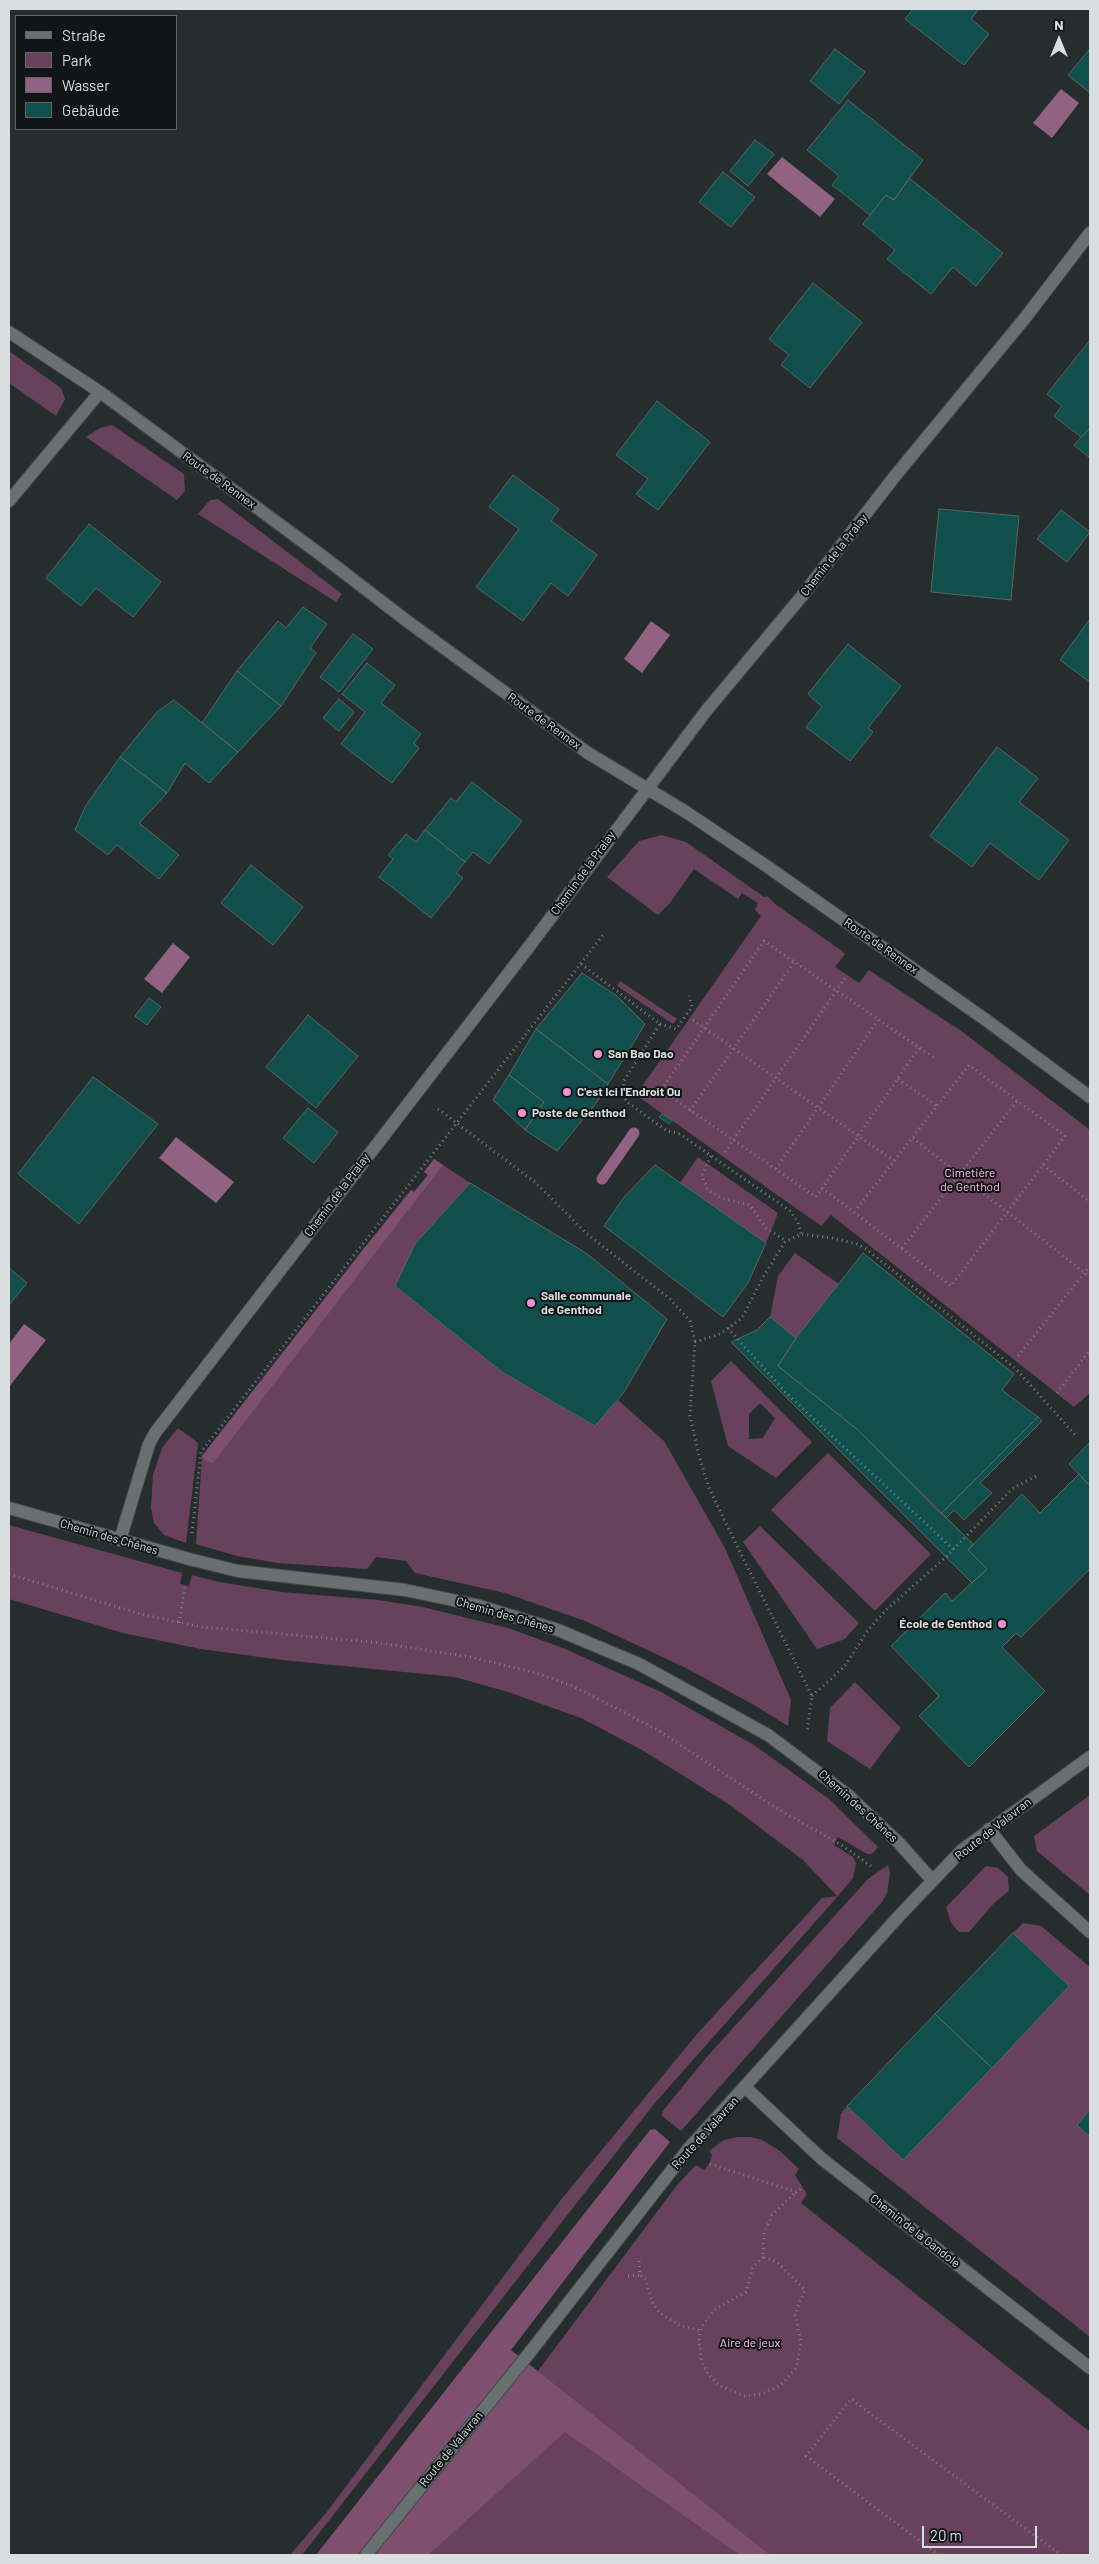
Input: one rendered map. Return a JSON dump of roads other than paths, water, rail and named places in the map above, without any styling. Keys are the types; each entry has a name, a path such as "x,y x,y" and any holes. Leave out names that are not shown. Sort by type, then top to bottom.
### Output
{"street":[{"name":"Chemin de la Pralay","path":"120,1540 149,1444 155,1433 528,948 706,711 802,596 896,476 1025,318 1090,233"},
{"name":"Route de Rennex","path":"9,332 100,392 321,555 406,621 580,747 694,817 773,870 986,1020 1090,1096"},
{"path":"9,501 100,392"},
{"name":"Chemin des Chênes","path":"9,1508 189,1559 262,1575 382,1587 429,1594 517,1616 599,1646 705,1698 798,1755 848,1795 900,1843 932,1880"},
{"name":"Route de Valavran","path":"366,2555 527,2356 689,2148 746,2088 932,1880 962,1850 1090,1756"},
{"path":"989,1829 1021,1870 1090,1932"},
{"name":"Chemin de la Gandole","path":"746,2088 822,2159 1090,2368"}],"water":[{"path":"1061,89 1079,103 1052,138 1033,123"},
{"path":"782,157 835,199 820,217 767,174"},
{"path":"651,621 670,635 642,673 624,659"},
{"path":"173,943 190,957 162,993 144,979"},
{"path":"176,1137 234,1182 216,1203 159,1158"},
{"path":"24,1324 46,1340 9,1387 9,1344"}],"waterway":[{"path":"602,1179 634,1133"}],"place":[{"name":"San Bao Dao","path":"598,1054"},
{"name":"C'est Ici l'Endroit Ou","path":"567,1092"},
{"name":"Poste de Genthod","path":"522,1113"},
{"name":"Salle communale de Genthod","path":"531,1303"},
{"name":"École de Genthod","path":"1002,1624"}],"park label":[{"name":"Cimetière de Genthod","path":"970,1180"},
{"name":"Aire de jeux","path":"750,2343"}]}
